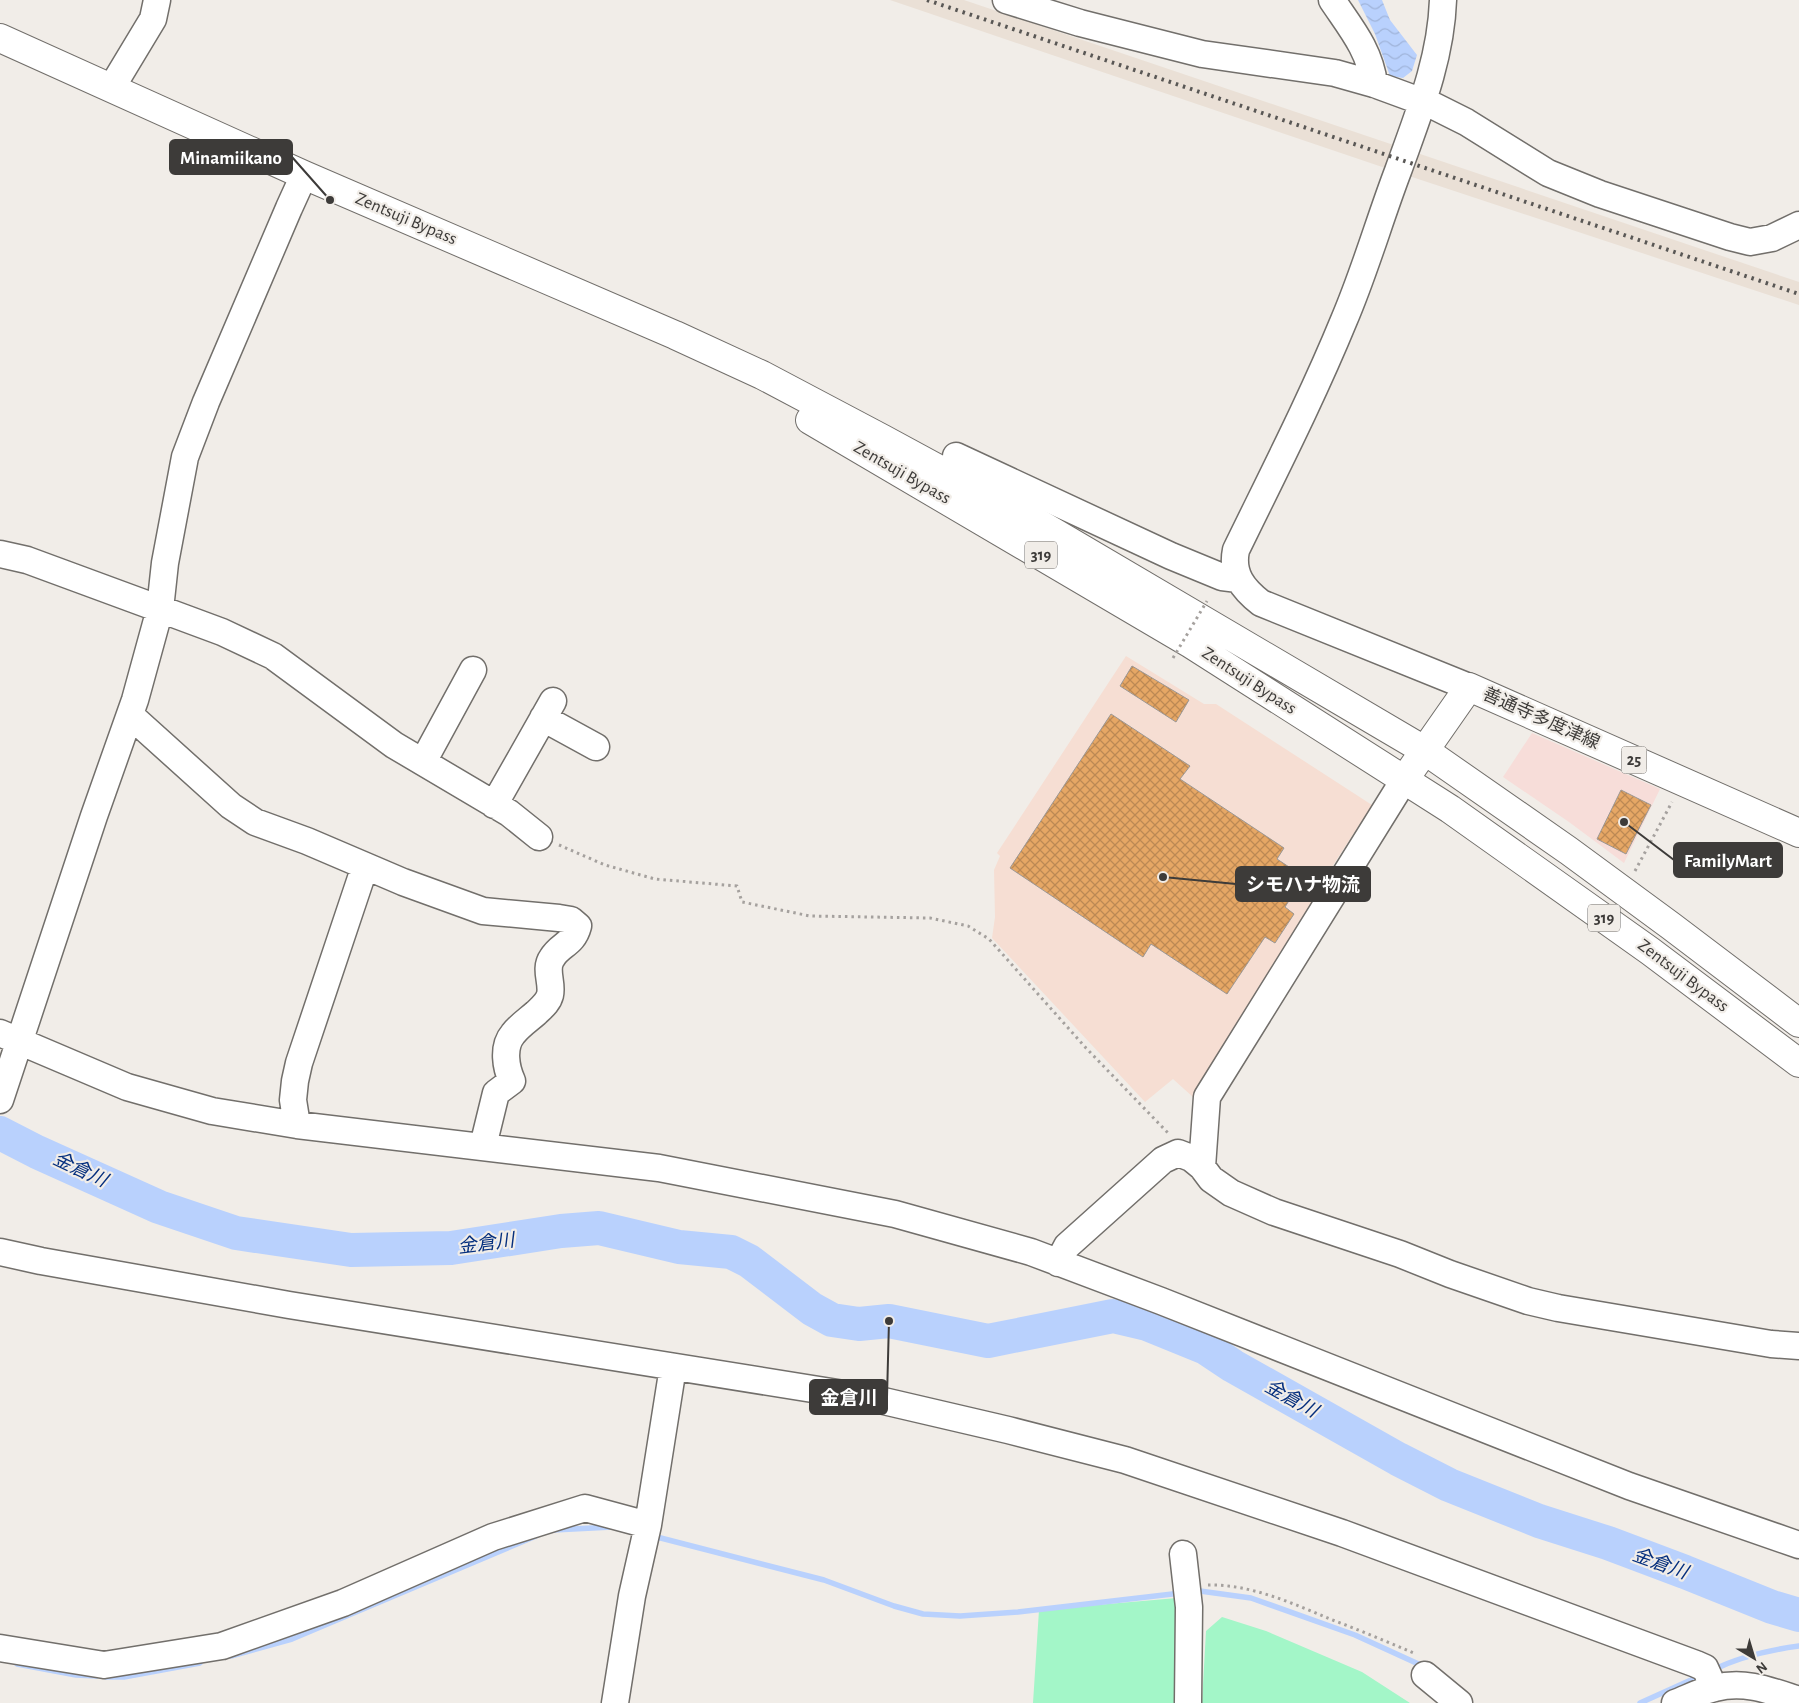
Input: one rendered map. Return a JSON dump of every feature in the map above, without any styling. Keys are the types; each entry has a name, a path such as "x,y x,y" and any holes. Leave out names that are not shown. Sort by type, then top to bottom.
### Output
{"main road":[{"name":"Zentsuji Bypass","path":"0,38 304,175 676,336 762,375 883,438 1040,524 1424,750 1656,914 1799,1023"},
{"name":"Zentsuji Bypass","path":"676,336 868,455 1191,644 1468,820 1626,934 1799,1063"},
{"name":"善通寺多度津線","path":"1404,780 1468,687 1799,833"}],"street":[{"path":"112,88 152,19 157,0"},
{"path":"1006,0 1080,23 1202,54 1335,73 1374,84 1423,102 1466,122 1548,173 1600,194 1730,237 1750,242 1772,238 1799,225"},
{"path":"1332,0 1362,44 1372,67 1374,84"},
{"path":"1443,0 1437,57 1360,282 1328,358 1236,550 1234,559 1238,580 1246,591 1261,603 1468,687"},
{"path":"0,1100 10,1037 88,834 130,715 160,609 165,563 185,457 206,402 304,175"},
{"path":"956,456 1171,556 1222,577 1238,580"},
{"path":"0,554 27,560 222,632 273,656 394,745 509,813 540,837"},
{"path":"423,762 473,670"},
{"path":"494,805 548,710 596,747"},
{"path":"130,715 231,806 255,822 307,841 403,882 483,911 559,918 571,920 578,926 575,936 553,955 549,962 550,994 546,1003 512,1034 506,1054 507,1068 512,1082 496,1093 484,1146"},
{"path":"1197,1163 1207,1097 1404,780"},
{"path":"297,1125 293,1100 299,1063 365,866"},
{"path":"10,1037 127,1087 212,1111 297,1125 659,1168 896,1214 1031,1252 1629,1486 1799,1545"},
{"path":"1058,1263 1067,1246 1163,1160 1178,1153 1197,1163 1211,1179 1230,1193 1274,1212 1400,1254 1450,1274 1528,1301 1558,1308 1762,1342 1799,1346"},
{"path":"0,1252 290,1305 875,1399 1008,1430 1125,1460 1342,1533 1710,1679 1729,1685 1745,1685 1771,1690 1799,1700"},
{"path":"615,1703 673,1367"},
{"path":"0,1648 104,1665 222,1646 343,1603 493,1537 585,1508 646,1531"},
{"path":"1183,1554 1188,1591 1188,1703"},
{"path":"1424,1666 1459,1703"},
{"path":"1675,1703 1710,1679"}],"path":[{"path":"1173,658 1207,601"},
{"path":"1632,877 1682,781"},
{"path":"540,837 605,865 655,879 737,886 742,902 810,916 930,918 968,926 989,939 1086,1048 1197,1163"},
{"path":"1188,1591 1222,1585 1259,1592 1304,1608 1424,1666"}],"shaded area":[{"path":"890,0 964,0 1799,282 1799,305 1397,172"},
{"path":"1126,656 1204,704 1216,704 1372,805 1330,870 1335,885 1201,1092 1194,1098 1173,1079 1145,1102 992,938 995,917 994,870 1000,856 997,853"},
{"path":"1532,733 1660,789 1624,863 1569,822 1503,777"}],"green space":[{"path":"1177,1598 1178,1703 1033,1703 1039,1610"},
{"path":"1222,1617 1266,1631 1362,1672 1410,1703 1202,1703 1206,1631"}],"water":[{"path":"1358,0 1382,0 1390,20 1417,55 1412,71 1403,78 1390,76 1375,34"}],"building":[{"path":"1132,666 1189,700 1176,722 1120,686"},
{"path":"1111,714 1190,766 1180,779 1284,848 1277,859 1304,877 1285,907 1294,914 1275,943 1265,937 1227,994 1151,944 1143,957 1010,868"},
{"path":"1621,790 1651,805 1626,854 1597,839"}],"waterway":[{"name":"金倉川","path":"0,1133 37,1152 159,1207 236,1233 351,1250 451,1248 561,1231 599,1228 679,1247 731,1252 749,1261 812,1309 832,1320 859,1324 889,1321 988,1341 1113,1316 1147,1324 1206,1348 1233,1366 1398,1459 1449,1485 1539,1521 1608,1543 1772,1607 1799,1615"},
{"path":"554,1530 612,1527"},
{"path":"231,1656 292,1639 536,1536"},
{"path":"653,1536 824,1580 894,1606 923,1614 960,1616 1018,1612 1181,1593"},
{"path":"1193,1592 1200,1591 1251,1598 1355,1635 1425,1667"},
{"path":"1713,1670 1733,1661 1799,1646"},
{"path":"106,1677 124,1677 200,1663"},
{"path":"17,1664 76,1675 96,1676"},
{"path":"1640,1703 1702,1675"}],"railway":[{"path":"927,0 1799,294"}],"place":[{"name":"Minamiikano","path":"330,200"},
{"name":"FamilyMart","path":"1624,822"},
{"name":"シモハナ物流","path":"1163,877"},
{"name":"金倉川","path":"889,1321"}]}
